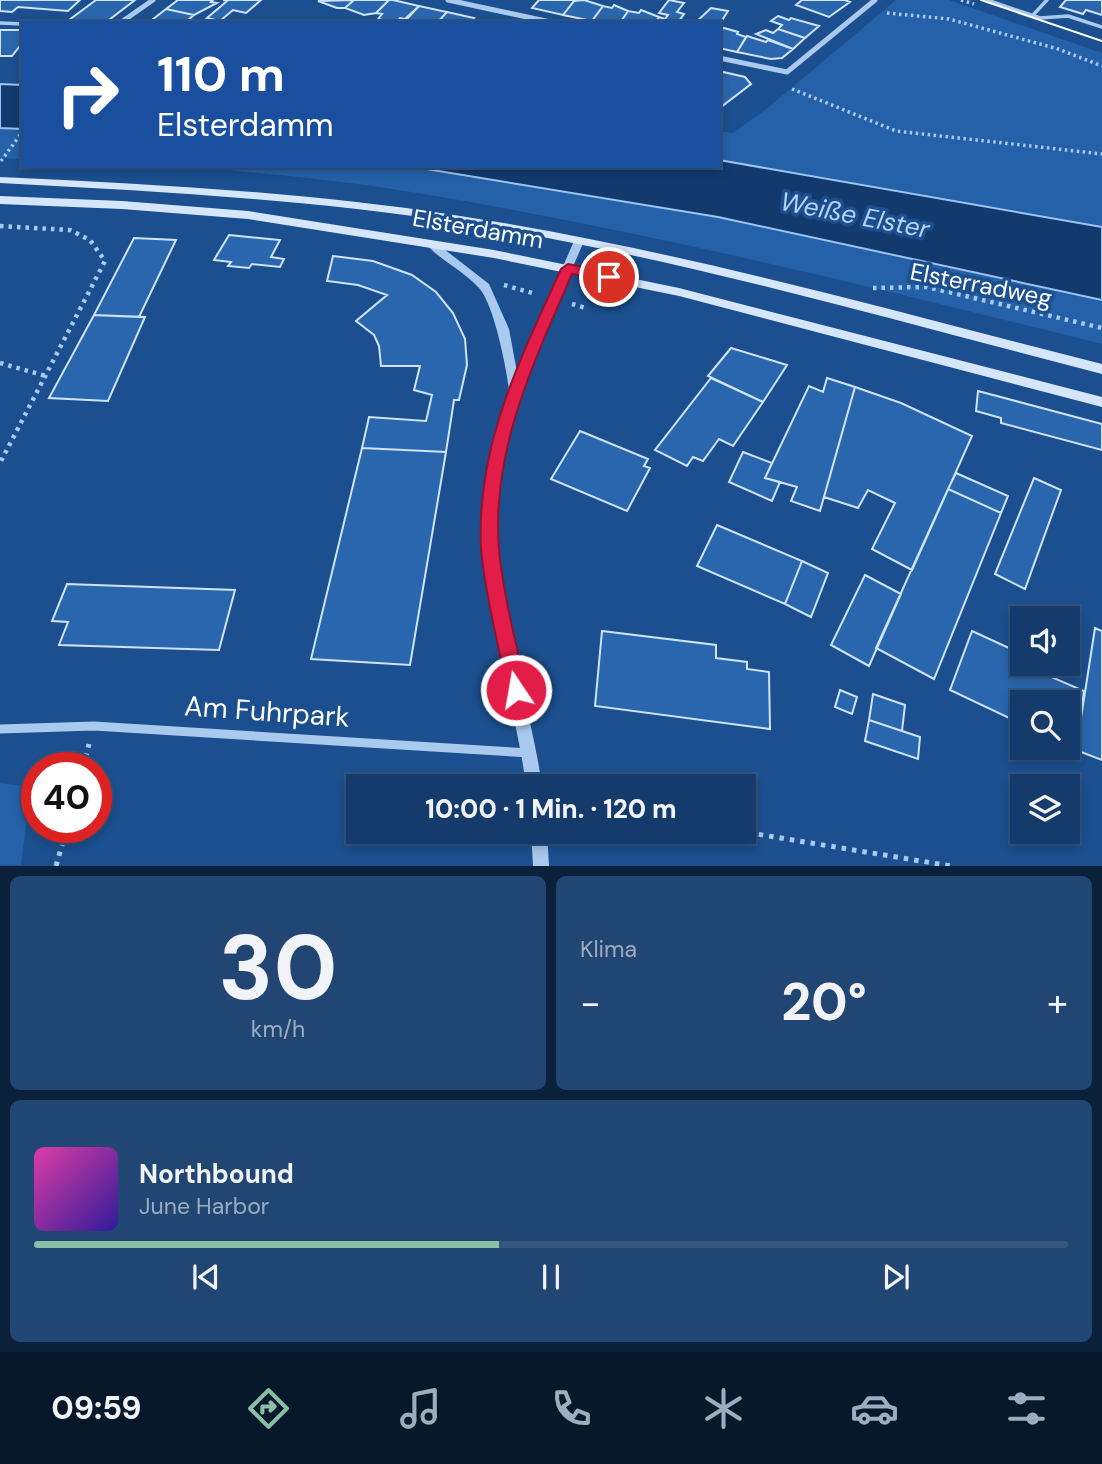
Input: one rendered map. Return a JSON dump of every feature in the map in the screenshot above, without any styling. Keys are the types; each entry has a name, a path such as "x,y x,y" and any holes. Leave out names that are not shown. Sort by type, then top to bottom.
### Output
{"main road":[{"name":"Elsterdamm","path":"0,180 278,196 433,216 579,241 755,280 1102,369"},
{"name":"Elsterdamm","path":"0,200 237,214 431,244 568,269 679,292 1102,402"}],"street":[{"path":"123,21 153,0"},
{"path":"448,0 546,21"},
{"path":"721,58 787,72 875,0"},
{"path":"533,774 490,550 493,473 499,439 514,388 579,241"},
{"path":"431,244 485,287 503,329 514,388"},
{"name":"Am Fuhrpark","path":"0,729 94,726 531,753"},
{"path":"540,844 541,866"}],"lane":[{"path":"987,0 1040,18 1068,16 1102,27"},
{"path":"1033,15 1047,0"},
{"path":"0,23 21,24"}],"path":[{"path":"862,11 949,19 1058,49 1102,66"},
{"path":"787,72 790,88 896,131 1102,153"},
{"path":"2,159 21,134"},
{"path":"0,226 70,230 90,240 105,261 0,463"},
{"name":"Elsterradweg","path":"863,289 927,287 1102,328"},
{"path":"0,363 46,376"},
{"path":"756,834 951,866"},
{"path":"56,866 62,843"}],"shaded area":[{"path":"896,0 949,0 1102,53 1102,227 721,160 721,131 733,133 770,106"},
{"path":"0,128 21,129 21,159 0,158"},
{"path":"205,168 420,168 718,217 1102,300 1102,344 668,241 493,206 378,187"},
{"path":"0,783 21,786 21,843 24,843 21,865 0,865"}],"water":[{"path":"0,84 21,85 21,129 0,128"},
{"name":"Weiße Elster","path":"721,160 1102,227 1102,300 718,217 420,168 721,168"}],"building":[{"path":"0,0 80,0 68,11 18,7 12,12 0,11"},
{"path":"96,0 135,0 108,21 68,21"},
{"path":"178,0 213,0 211,2 217,3 194,15 166,9"},
{"path":"223,0 261,0 246,13 233,10 220,21 207,18 227,1"},
{"path":"354,0 389,0 376,13 364,15 345,8"},
{"path":"354,0 345,8 318,1"},
{"path":"389,0 419,6 405,19 400,18 398,21 378,19 382,14 376,13"},
{"path":"539,0 574,1 563,15 532,8"},
{"path":"584,0 603,6 592,21 563,15 574,1"},
{"path":"669,0 684,3 677,12 684,14 679,21 656,21 659,17 665,19 668,15 659,13"},
{"path":"802,0 850,2 829,17 796,5"},
{"path":"1066,0 1102,0 1102,15 1086,10 1083,14 1060,7"},
{"path":"614,5 628,11 621,21 592,21 603,6 612,8"},
{"path":"419,6 447,12 439,21 405,21"},
{"path":"711,8 728,11 721,22 697,21"},
{"path":"166,9 194,15 189,19 192,21 151,21"},
{"path":"641,10 659,17 656,21 621,21 628,11 639,13"},
{"path":"447,12 474,18 471,21 439,21"},
{"path":"778,16 819,26 805,38 778,29 782,25 771,21"},
{"path":"721,29 738,32 737,34 746,37 737,52 721,48"},
{"path":"778,29 805,38 793,49 756,34 766,30 773,33"},
{"path":"0,30 21,30 21,45 12,56 0,56"},
{"path":"747,36 793,49 782,58 771,59 737,52"},
{"path":"721,71 745,77 751,84 721,107"},
{"path":"229,235 280,240 271,257 284,259 280,267 252,264 249,268 228,266 231,262 214,260"},
{"path":"134,238 176,240 139,317 94,315"},
{"path":"333,256 373,261 412,275 436,292 453,313 465,339 467,365 459,400 454,400 446,452 362,448 369,417 426,421 432,395 414,390 420,366 381,366 379,346 374,335 356,321 387,295 358,285 327,281"},
{"path":"94,315 145,317 108,401 49,398"},
{"path":"731,348 787,365 763,402 708,376"},
{"path":"711,378 763,402 733,446 719,439 703,461 693,457 687,466 655,450"},
{"path":"827,378 855,387 820,511 791,501 797,487 765,478 809,386 823,392"},
{"path":"855,387 901,403 972,436 912,570 872,549 895,503 868,490 858,508 824,497"},
{"path":"978,391 1102,424 1102,450 1001,423 1001,418 976,411"},
{"path":"580,431 648,459 644,466 650,468 627,511 551,479"},
{"path":"362,448 446,452 410,665 311,659"},
{"path":"743,452 772,463 765,478 780,482 772,501 729,482"},
{"path":"956,473 1008,496 1001,513 948,489"},
{"path":"1034,478 1061,490 1025,589 995,574"},
{"path":"948,489 1001,513 934,679 876,648"},
{"path":"717,525 802,561 785,604 697,566"},
{"path":"802,561 828,573 811,617 785,604"},
{"path":"865,575 901,594 869,666 831,645"},
{"path":"67,584 235,590 219,650 59,645 68,622 52,621"},
{"path":"1095,628 1102,631 1102,760 1080,752 1080,724"},
{"path":"602,631 716,645 716,658 747,662 747,669 769,672 770,729 595,706"},
{"path":"972,631 1010,648 1010,676 1049,676 1084,691 1080,720 1080,690 1010,690 1010,718 950,690"},
{"path":"840,690 857,697 852,714 835,707"},
{"path":"873,694 905,705 902,731 869,720"},
{"path":"869,720 920,737 918,759 865,741"}],"tram line":[{"path":"981,0 1102,41"}],"route":[{"path":"516,690 490,550 493,473 499,439 514,388 568,269 609,277"}]}
